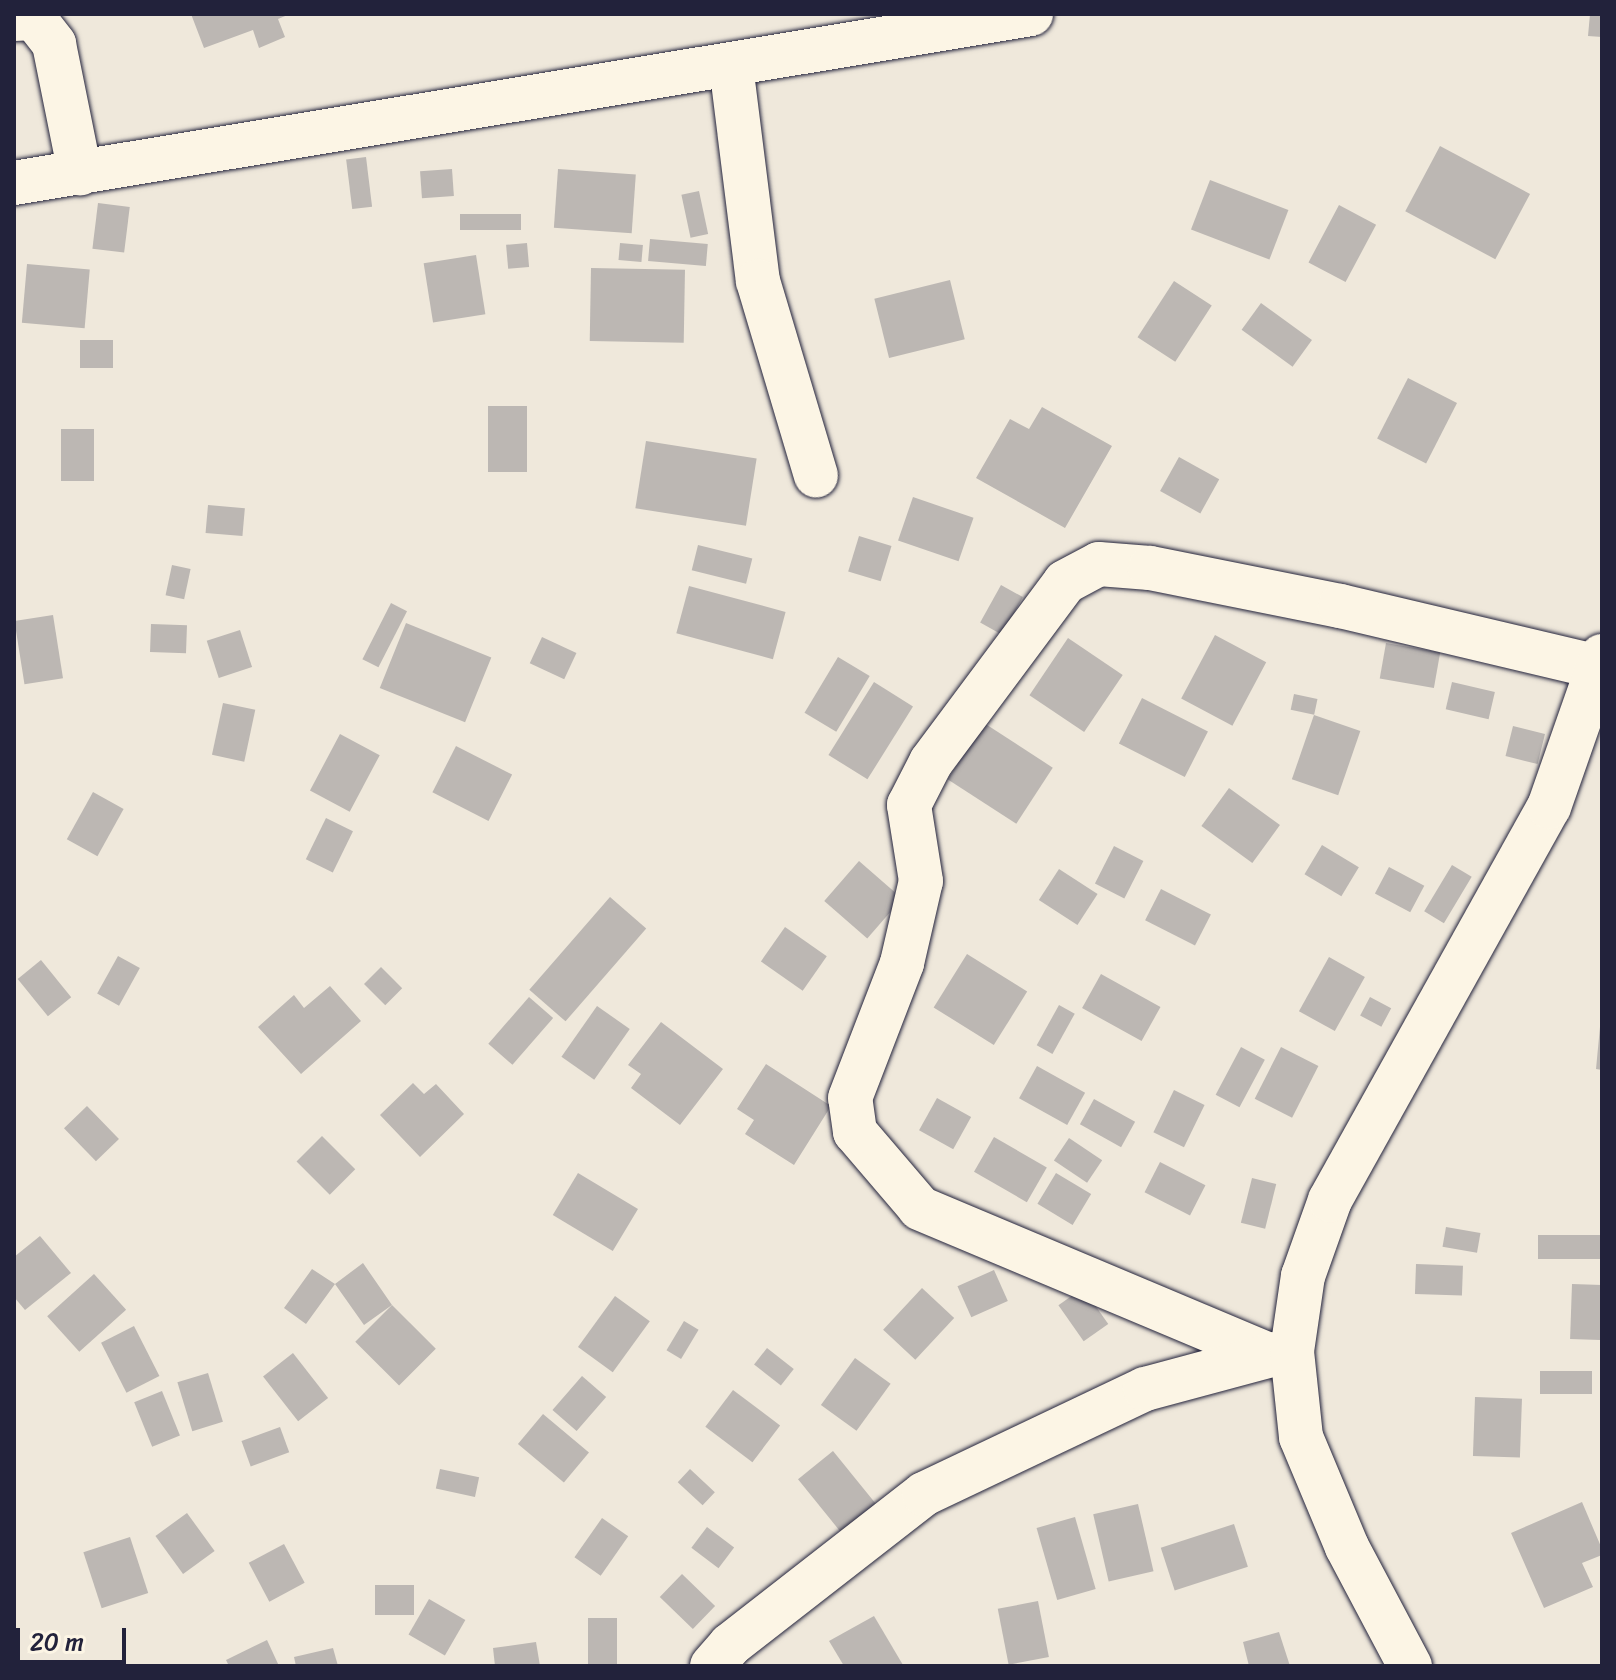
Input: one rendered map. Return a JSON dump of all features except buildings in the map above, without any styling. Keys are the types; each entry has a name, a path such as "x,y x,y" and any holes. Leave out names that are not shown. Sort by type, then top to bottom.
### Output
{"street":[{"path":"14,183 1031,14"},
{"path":"14,19 34,18 54,44 80,173"},
{"path":"731,65 758,281 816,476"},
{"path":"1280,1353 920,1208 855,1132 850,1098 902,963 921,881 909,805 931,762 1065,582 1099,564 1150,568 1601,662 1549,807 1330,1200 1280,1353 1301,1437 1347,1547 1410,1666"},
{"path":"712,1666 730,1645 924,1494 1145,1389 1280,1353"}]}
